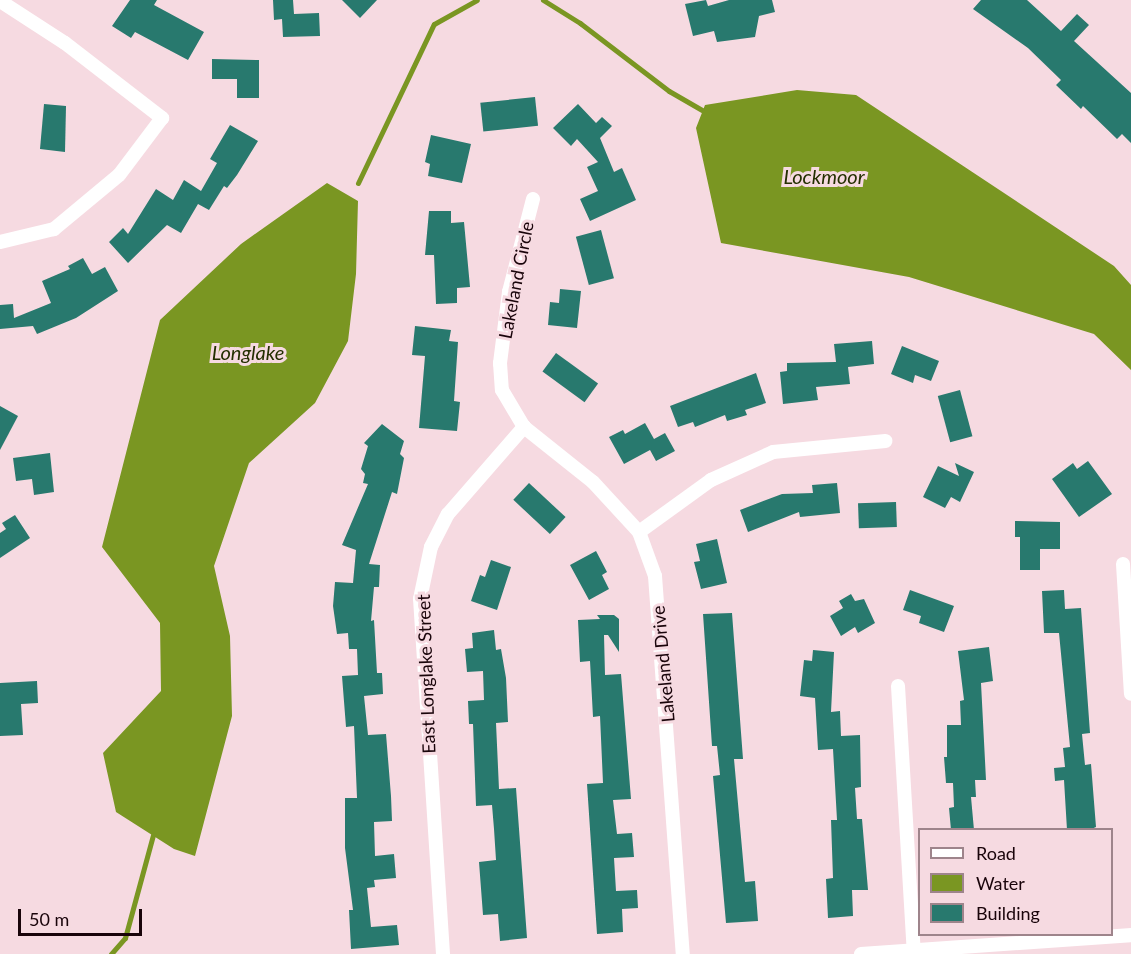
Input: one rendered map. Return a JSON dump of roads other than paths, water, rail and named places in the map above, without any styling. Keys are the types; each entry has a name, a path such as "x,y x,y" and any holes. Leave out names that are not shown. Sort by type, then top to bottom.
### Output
{"street":[{"path":"0,1 65,43 162,118 119,175 54,229 0,242"},
{"name":"Lakeland Circle","path":"524,427 502,390 500,363 509,292 533,199"},
{"name":"Lakeland Drive","path":"524,427 593,482 639,532 655,576 664,659 683,954"},
{"name":"East Longlake Street","path":"442,954 420,599 431,547 448,514 524,427"},
{"path":"639,532 711,480 773,452 885,441"},
{"path":"1124,564 1131,694"},
{"path":"898,686 914,952"},
{"path":"861,954 1131,935"}],"water":[{"name":"Lockmoor","path":"797,90 856,95 1114,266 1131,285 1131,370 1094,334 909,277 721,243 696,128 705,105"},
{"name":"Longlake","path":"327,183 358,201 356,274 348,341 315,403 249,463 214,566 230,636 232,716 195,856 174,849 116,812 103,753 161,691 160,623 102,547 160,320 241,244"}],"waterway":[{"path":"358,183 434,24 477,0"},
{"path":"543,0 580,23 669,91 702,110"},
{"path":"111,954 125,938 153,835"}]}
